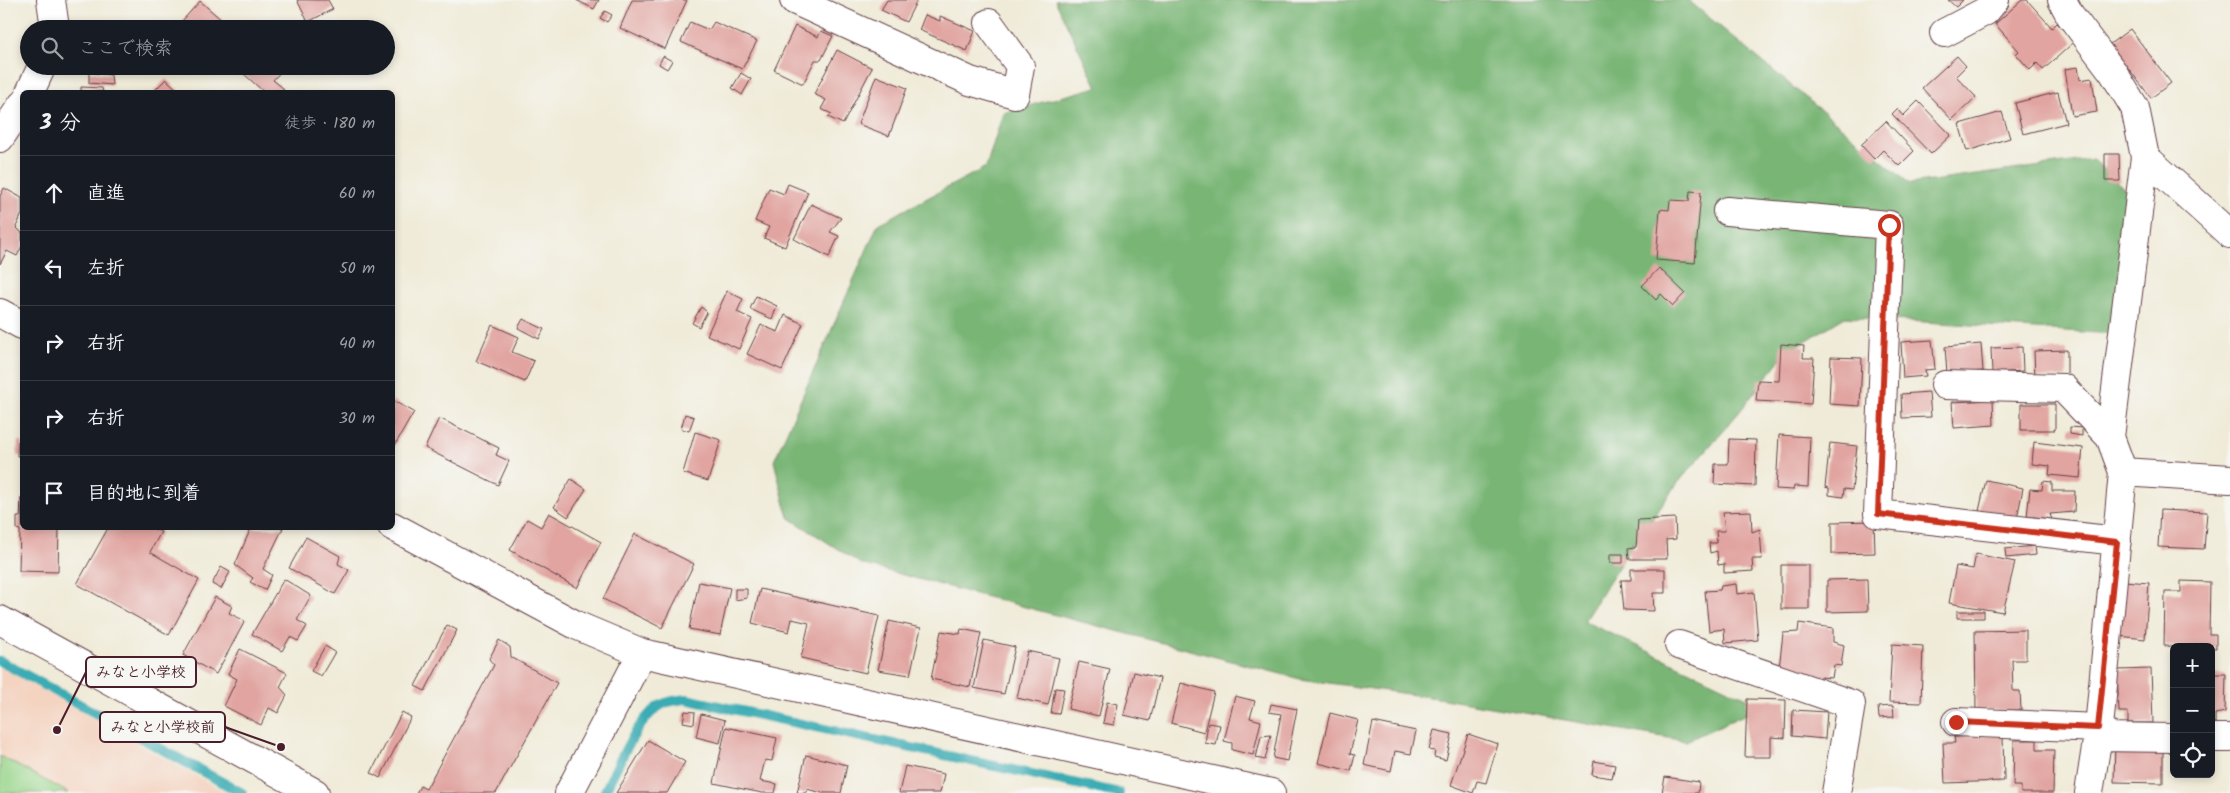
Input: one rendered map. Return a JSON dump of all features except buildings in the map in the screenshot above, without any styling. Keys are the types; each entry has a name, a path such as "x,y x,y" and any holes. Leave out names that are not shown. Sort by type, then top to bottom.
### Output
{"street":[{"path":"51,0 54,20"},
{"path":"794,0 970,81 1015,94 1020,66 989,23"},
{"path":"1944,33 1986,11 1995,0"},
{"path":"2062,0 2070,15 2113,72 2135,108 2144,157 2110,437"},
{"path":"31,90 38,75"},
{"path":"0,138 20,108"},
{"path":"2144,157 2230,234"},
{"path":"1727,211 1889,225 1878,514 2117,542"},
{"path":"0,313 20,324"},
{"path":"1945,385 2063,388 2110,437 2123,472 2098,732 2089,793"},
{"path":"2123,472 2230,479"},
{"path":"395,528 578,626 642,653 1271,793"},
{"path":"0,620 315,793"},
{"path":"1679,645 1851,704 1836,793"},
{"path":"569,793 642,653"},
{"path":"1956,722 2170,738"},
{"path":"2215,738 2230,738"}],"shaded area":[{"path":"0,667 227,793 0,793"}],"green space":[{"path":"1055,0 1688,0 1910,184 2093,159 2132,196 2114,334 1845,317 1784,354 1741,410 1677,484 1631,547 1584,621 1764,706 1686,741 1444,699 1300,679 861,564 788,517 774,461 878,224 986,167 1003,113 1097,87"},
{"path":"0,756 69,793 0,793"}],"waterway":[{"path":"0,661 242,793"},
{"path":"604,793 636,731 645,720 663,704 686,699 1119,793"}],"place":[{"name":"みなと小学校","path":"57,730"},
{"name":"みなと小学校前","path":"281,747"}],"route":[{"path":"1889,225 1878,514 2117,542 2098,728 1956,722"}]}
